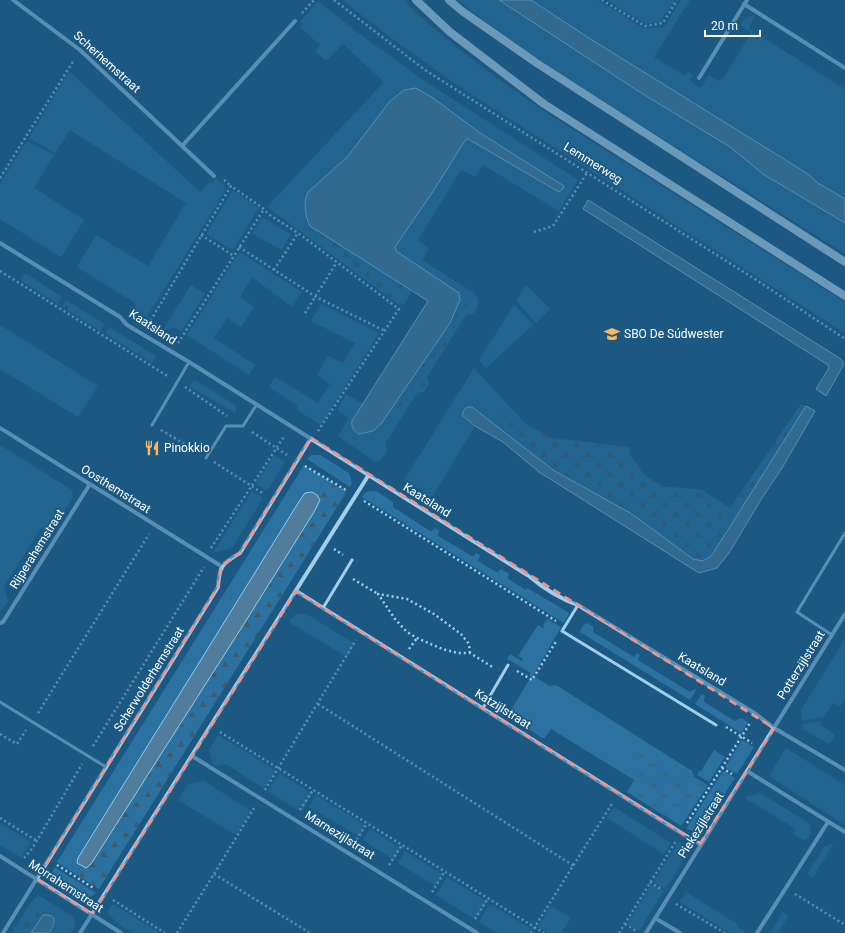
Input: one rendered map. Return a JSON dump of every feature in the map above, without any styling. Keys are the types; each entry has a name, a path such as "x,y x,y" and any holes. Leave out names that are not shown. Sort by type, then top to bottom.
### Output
{"main road":[{"name":"Lemmerweg","path":"416,0 450,32 544,104 845,296"},
{"path":"449,0 462,11 538,64 845,262"}],"street":[{"name":"Scherhemstraat","path":"13,0 80,50 214,176"},
{"path":"699,78 745,2 845,68"},
{"path":"183,146 295,21"},
{"name":"Kaatsland","path":"0,243 120,317 127,324 142,334 257,404 554,593 571,603 578,605 756,714 774,728 845,770"},
{"name":"Oosthemstraat","path":"0,428 221,566"},
{"path":"221,566 240,553 311,438"},
{"path":"80,933 368,476"},
{"name":"Rijperahemstraat","path":"0,624 3,622 90,484"},
{"name":"Scherwolderhemstraat","path":"3,933 218,587 218,576 221,566"},
{"name":"Katzijlstraat","path":"296,591 680,833 700,844"},
{"name":"Potterzijlstraat","path":"774,728 845,614"},
{"name":"Piekezijlstraat","path":"646,933 700,844 774,728"},
{"name":"Marnezijlstraat","path":"192,756 477,933"},
{"path":"747,771 845,832"},
{"path":"757,933 828,822"},
{"name":"Morrahemstraat","path":"0,856 121,933"},
{"path":"655,918 680,933"}],"lane":[{"path":"152,425 188,362"},
{"path":"206,458 226,426 243,426 257,404"},
{"path":"832,634 797,612 845,533"},
{"path":"323,608 352,560"},
{"path":"578,605 562,631 716,725"},
{"path":"483,708 508,665"},
{"path":"0,702 106,767"}],"path":[{"path":"295,21 314,0"},
{"name":"Lemmerweg","path":"334,0 425,70 845,339"},
{"path":"602,0 645,26 663,23 678,0"},
{"path":"0,178 80,50"},
{"path":"534,232 553,226 587,173"},
{"path":"142,334 231,186 264,209 268,214 298,233 399,310 320,430 311,438"},
{"path":"172,352 264,209"},
{"path":"274,270 298,233"},
{"path":"201,235 234,256"},
{"path":"239,248 316,297 385,331"},
{"path":"305,313 337,262"},
{"path":"0,271 176,382 297,462 356,496 565,627"},
{"path":"205,556 290,426"},
{"path":"0,734 17,744 155,525"},
{"path":"326,544 352,560"},
{"path":"17,866 32,849 87,756 210,559"},
{"path":"344,574 378,594 407,599 434,614 461,634 469,644 470,653"},
{"path":"378,594 394,620 407,632 442,649 458,653 470,653 503,674"},
{"path":"508,665 532,680 562,631"},
{"path":"177,933 361,632"},
{"path":"318,704 574,866"},
{"path":"716,725 724,726 760,748"},
{"path":"210,726 544,933"},
{"path":"295,819 313,790"},
{"path":"532,933 619,794"},
{"path":"0,818 37,841"},
{"path":"348,852 367,823"},
{"path":"383,874 402,845"},
{"path":"427,902 445,871"},
{"path":"214,874 310,933"},
{"path":"786,888 845,926"},
{"path":"470,928 488,898"},
{"path":"667,898 725,933"},
{"path":"625,924 640,933"}],"highlighted area":[{"path":"311,438 774,728 700,844 296,591 92,914 37,879 218,587 221,566 240,553"}],"green space":[{"path":"342,0 404,0 449,41 532,103 845,302 845,333 466,91 398,43"},
{"path":"457,0 499,0 638,91 730,147 763,174 845,223 845,254 557,72"},
{"path":"531,0 598,0 643,28 664,27 681,0 690,0 654,57 685,76 688,72 693,75 690,79 691,82 699,87 702,86 709,75 719,81 720,79 723,79 750,35 750,31 740,25 745,18 754,15 755,16 749,27 751,30 845,89 845,199 818,183 808,174 589,38"},
{"path":"607,0 675,0 660,22 646,24"},
{"path":"318,1 357,32 420,78 578,180 559,211 483,165 475,177 463,170 460,171 418,240 429,248 422,260 474,293 478,304 473,314 466,315 468,305 461,293 396,251 395,247 434,190 466,139 516,167 563,186 480,133 433,98 416,88 398,94 390,101 348,156 328,173 306,217 308,222 299,226 292,225 267,207 384,82 343,44 326,61 315,51 320,45 300,27 303,24 300,22"},
{"path":"69,71 200,192 216,178 227,188 147,317 136,310 135,303 77,267 96,235 148,266 186,203 70,130 55,153 29,138"},
{"path":"27,141 54,155 34,188 84,220 61,257 0,219 0,183"},
{"path":"233,190 259,208 233,250 206,234"},
{"path":"262,217 291,234 282,250 252,234"},
{"path":"308,222 310,226 412,291 402,307 292,225 299,226"},
{"path":"239,252 302,292 292,307 252,277 240,297 254,307 241,327 227,318 214,338 255,365 249,375 187,335"},
{"path":"25,273 62,297 58,304 20,280"},
{"path":"191,285 205,294 181,332 173,327 167,330 164,328"},
{"path":"526,285 550,309 536,323 516,301"},
{"path":"459,293 467,297 468,305 466,315 427,377 429,384 425,391 417,393 412,390 400,406 397,408 393,407 450,323 460,300"},
{"path":"66,300 105,324 101,331 67,310 69,307 66,305 64,308 62,306"},
{"path":"321,304 379,333 321,425 297,410 297,405 269,387 275,377 318,403 330,384 317,375 328,356 343,363 355,343 311,321"},
{"path":"514,305 533,325 486,368 479,360"},
{"path":"0,325 98,386 78,417 0,369"},
{"path":"109,327 156,356 152,363 105,333"},
{"path":"474,368 524,422 509,414 501,416 496,426 472,407 466,418 475,426 432,497 404,480"},
{"path":"195,380 235,405 235,413 189,386"},
{"path":"412,390 417,393 385,444 387,451 381,460 375,462 338,436 349,418 337,410 346,394 363,404 352,423 352,427 359,434 373,431 381,424 393,407 397,408 400,406"},
{"path":"801,404 806,406 712,555 703,561 693,559 632,514 553,470 496,426 501,416 509,414 551,438 630,447 629,453 644,475 662,486 702,490 730,508"},
{"path":"0,445 72,490 73,497 46,541 42,527 4,586 8,601 0,612"},
{"path":"274,455 285,462 267,491 256,484"},
{"path":"312,455 320,455 349,473 352,483 350,487 307,459"},
{"path":"304,465 326,479 316,494 312,492 306,493 300,500 78,858 77,863 81,866 77,875 57,862"},
{"path":"326,479 347,491 99,889 77,875 81,866 86,868 91,864 242,627 317,495 316,494"},
{"path":"252,491 263,498 232,548 213,553"},
{"path":"376,491 393,502 393,507 430,531 435,528 439,530 438,536 472,556 476,553 480,555 478,561 496,572 501,569 509,574 508,578 510,580 526,590 527,588 568,612 569,614 564,623 362,497 365,493"},
{"path":"305,613 355,644 347,657 289,622 294,615"},
{"path":"547,619 561,627 533,676 550,686 556,685 692,771 694,777 708,785 681,826 627,792 634,780 551,729 544,739 507,716 531,677 529,676 531,673 507,659 510,654 522,661 523,659 518,656 538,625 543,628"},
{"path":"587,623 593,626 593,632 634,657 637,653 640,655 638,660 690,692 695,689 696,690 690,700 580,632 583,625"},
{"path":"845,639 845,699 840,707 833,703 824,717 802,721 801,710"},
{"path":"702,694 705,696 704,702 735,721 741,718 748,722 741,733 695,704"},
{"path":"822,721 820,725 835,735 829,744 803,729 803,724"},
{"path":"218,735 276,770 264,789 226,764 216,766 213,764 209,750"},
{"path":"742,740 754,747 737,774 725,767"},
{"path":"645,746 706,785 681,825 629,792 636,780 627,774"},
{"path":"786,748 845,785 845,825 769,776"},
{"path":"714,750 725,757 709,782 697,775"},
{"path":"723,771 735,778 705,824 699,829 686,829"},
{"path":"279,773 313,794 301,812 268,791"},
{"path":"204,781 251,811 236,835 178,800 188,784"},
{"path":"760,793 810,824 811,833 806,841 793,834 796,829 745,798"},
{"path":"316,795 366,826 357,840 358,836 309,807"},
{"path":"614,807 671,843 664,854 607,818"},
{"path":"0,823 31,842 21,858 0,845"},
{"path":"370,829 401,848 394,860 363,840"},
{"path":"679,841 684,846 685,853 678,869 665,889 654,882"},
{"path":"834,843 813,877 807,874 824,847"},
{"path":"405,851 443,875 435,888 434,885 398,863"},
{"path":"54,867 96,893 90,897 83,898 69,893 54,880"},
{"path":"447,877 487,902 476,920 436,895"},
{"path":"652,884 664,891 639,931 627,924"},
{"path":"686,892 737,924 737,927 747,933 730,933 680,902"},
{"path":"40,896 75,918 75,926 71,933 49,933 54,923 53,919 40,914 28,906 35,898"},
{"path":"113,904 160,933 134,933 127,929 115,920 107,911"},
{"path":"490,904 532,929 529,933 497,933 479,922"},
{"path":"28,906 43,915 31,933 12,933"},
{"path":"551,906 571,918 561,933 548,933 538,927"},
{"path":"783,912 788,916 778,933 770,933"}],"shaded area":[{"path":"499,0 531,0 589,38 808,174 818,183 845,199 845,223 763,174 730,147 638,91"},
{"path":"416,88 433,98 480,133 564,186 559,192 466,139 434,190 395,247 396,251 459,293 460,300 450,323 381,424 373,431 359,434 353,429 352,421 428,301 310,226 306,213 306,196 308,192 348,156 390,101 404,90"},
{"path":"588,200 841,359 843,366 826,396 816,389 829,368 828,365 583,209"},
{"path":"806,406 815,411 782,468 729,553 717,568 699,573 539,472 503,442 475,426 462,415 467,407 472,407 553,470 632,514 693,559 703,561 712,555"},
{"path":"312,492 317,495 320,500 314,512 242,627 91,864 86,868 77,863 78,858 300,500 305,493"},
{"path":"43,915 52,916 54,918 53,926 49,933 31,933"}],"place":[{"name":"SBO De Súdwester","path":"612,334"},
{"name":"Pinokkio","path":"152,448"}]}
